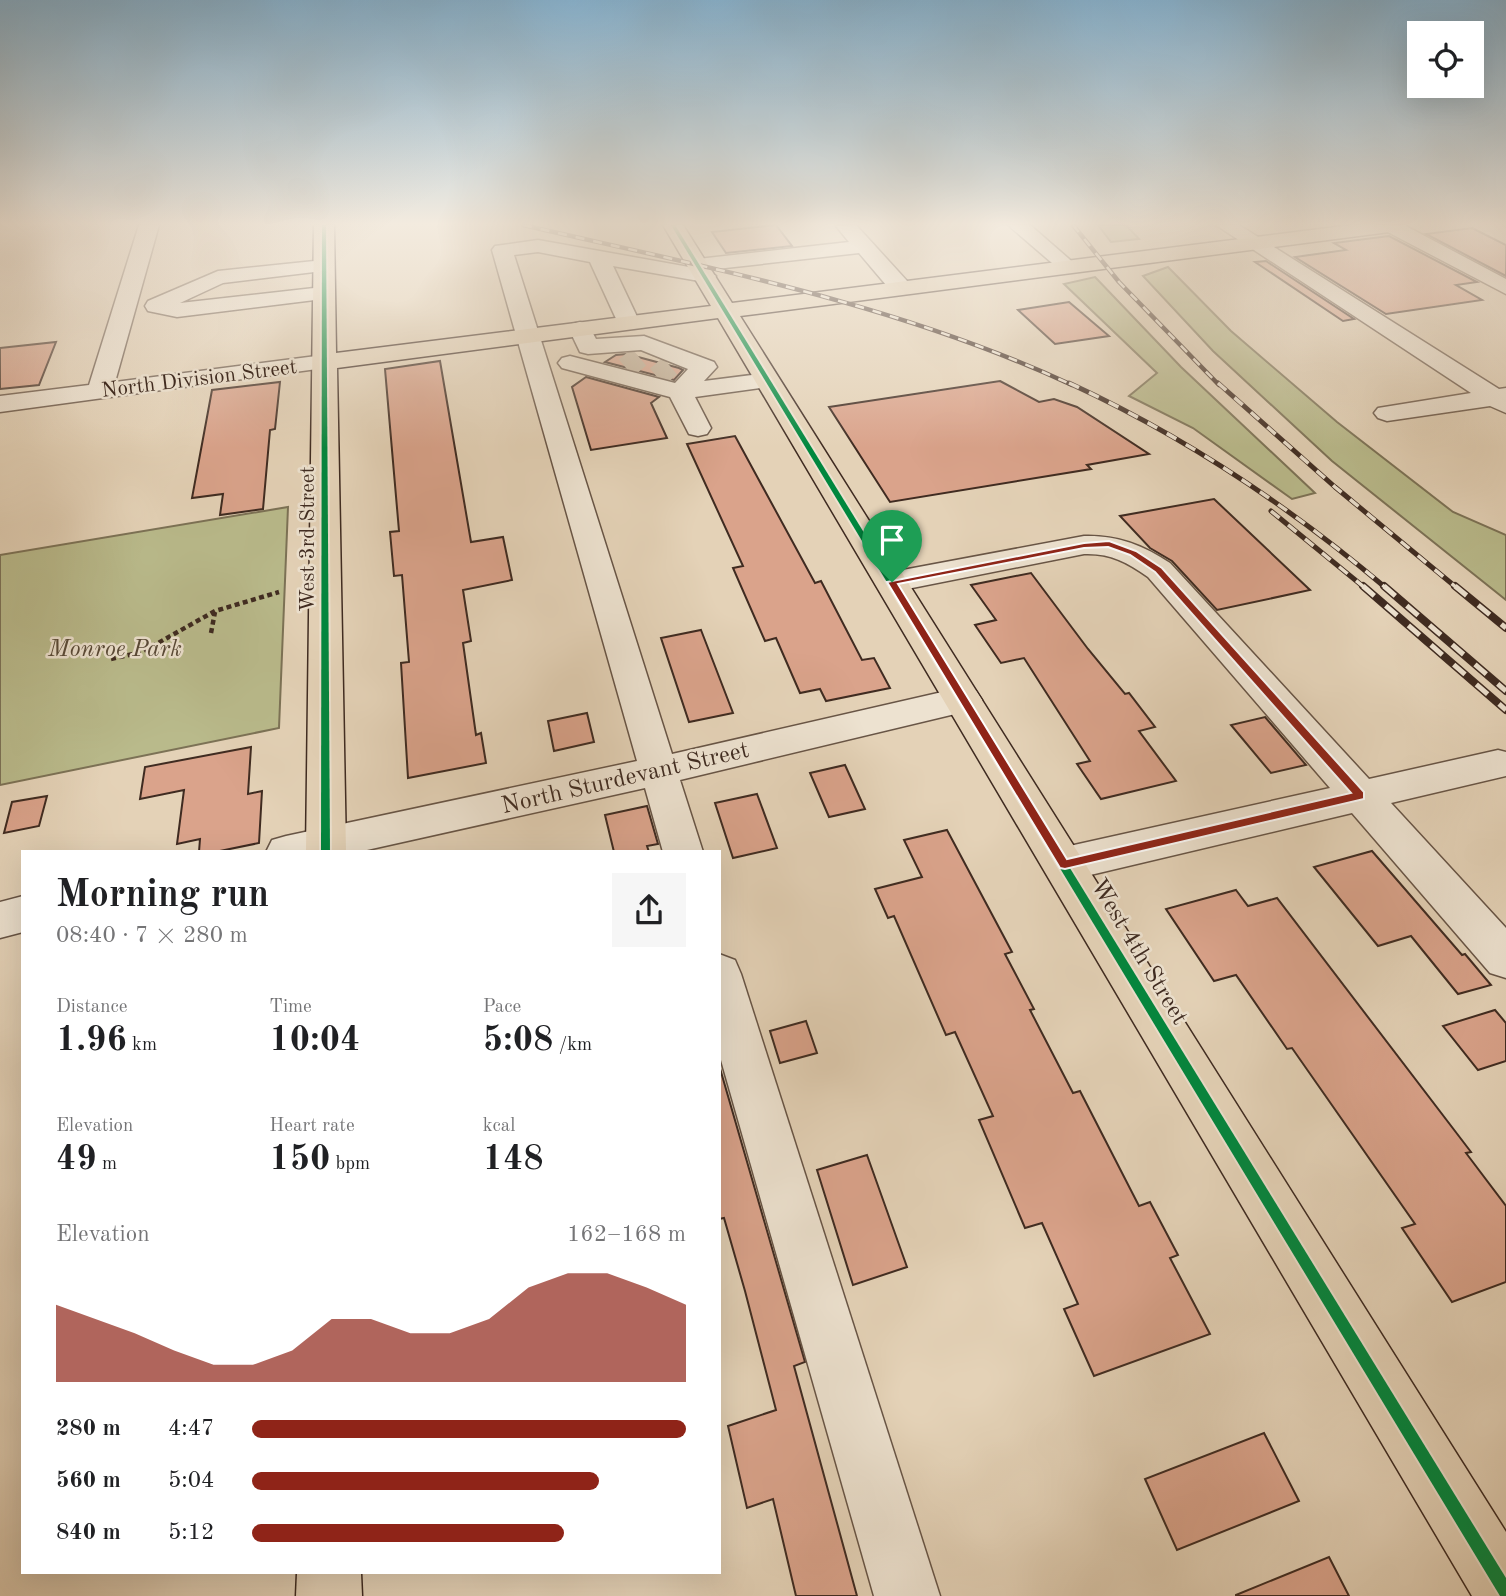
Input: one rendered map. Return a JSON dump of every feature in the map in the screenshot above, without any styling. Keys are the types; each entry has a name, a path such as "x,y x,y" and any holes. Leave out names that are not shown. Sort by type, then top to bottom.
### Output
{"main road":[{"name":"West 3rd Street","path":"323,299 326,848"},
{"name":"North Division Street","path":"324,362 528,336 579,346 677,299"},
{"name":"West 4th Street","path":"718,299 1065,864 1506,1592"},
{"path":"329,1574 329,1596"}],"street":[{"path":"100,391 126,299"},
{"path":"166,308 181,299"},
{"path":"123,311 255,299"},
{"path":"517,299 682,850"},
{"path":"618,299 629,323"},
{"path":"1343,299 1502,400"},
{"path":"537,368 579,346 644,343 634,362"},
{"path":"579,346 664,371 705,367 761,370"},
{"name":"North Division Street","path":"0,404 324,362"},
{"path":"634,362 664,371 680,392 698,428"},
{"path":"680,392 705,367"},
{"path":"680,392 761,370"},
{"path":"1387,413 1502,400"},
{"path":"892,582 1084,545 1109,544 1133,553 1158,570 1506,959"},
{"name":"North Sturdevant Street","path":"306,850 326,848 964,699"},
{"path":"1065,864 1498,764"},
{"path":"0,920 21,915"},
{"path":"721,981 906,1596"}],"path":[{"path":"111,659 142,652 215,611 279,592"},
{"path":"211,633 215,611"}],"green space":[{"path":"1080,299 1116,299 1181,367 1315,493 1292,499 1193,428 1129,396 1157,373"},
{"path":"1165,299 1200,299 1231,331 1337,422 1453,512 1506,535 1506,600 1332,461 1213,351"},
{"name":"Monroe Park","path":"288,507 279,728 0,785 0,555"}],"building":[{"path":"1311,299 1324,299 1354,319 1343,321"},
{"path":"1363,299 1482,300 1386,314"},
{"path":"1069,302 1109,336 1055,344 1018,310"},
{"path":"56,342 39,385 0,389 0,348"},
{"path":"627,354 683,370 674,380 605,362 616,355"},
{"path":"440,361 471,542 503,537 512,580 463,590 471,641 463,643 476,735 481,733 486,763 408,778 401,663 409,662 402,575 394,576 390,532 399,531 385,369"},
{"path":"586,377 659,397 651,403 667,438 591,450 572,387"},
{"path":"1000,381 1039,402 1054,399 1077,407 1149,454 1087,465 1091,469 890,502 829,407"},
{"path":"280,382 275,429 270,430 263,509 220,515 223,494 192,498 212,390"},
{"path":"735,436 815,583 821,581 862,660 874,658 890,688 826,701 820,689 800,693 776,638 765,641 733,568 743,566 687,444"},
{"path":"1214,499 1310,590 1217,610 1172,561 1150,548 1120,516"},
{"path":"1031,573 1088,649 1125,694 1129,693 1155,727 1139,731 1176,781 1101,799 1077,764 1090,761 1024,658 1001,663 975,625 996,620 971,585"},
{"path":"701,630 733,713 689,722 661,638"},
{"path":"587,713 594,742 554,751 548,721"},
{"path":"1265,717 1306,765 1271,773 1231,725"},
{"path":"251,747 248,794 262,791 259,843 225,850 199,850 200,839 177,844 184,790 140,799 145,767"},
{"path":"845,765 865,809 829,817 810,773"},
{"path":"757,794 777,848 733,858 715,803"},
{"path":"47,796 39,826 4,833 12,802"},
{"path":"647,806 658,844 647,846 648,850 614,850 605,815"},
{"path":"947,830 1012,952 1005,954 1034,1009 1030,1010 1073,1093 1080,1091 1139,1206 1150,1202 1178,1255 1170,1258 1210,1334 1094,1376 1064,1309 1078,1304 1042,1223 1025,1228 979,1120 993,1116 955,1032 946,1035 894,916 888,918 875,889 922,877 904,840"},
{"path":"1372,851 1491,985 1458,994 1411,936 1378,946 1314,867"},
{"path":"1236,890 1248,906 1277,898 1471,1152 1466,1153 1506,1206 1506,1282 1452,1302 1402,1228 1415,1224 1292,1048 1287,1049 1236,975 1214,981 1166,909"},
{"path":"1495,1010 1506,1023 1506,1061 1478,1070 1443,1026"},
{"path":"806,1021 817,1053 780,1063 770,1031"},
{"path":"721,1072 805,1362 794,1366 857,1596 796,1596 773,1499 747,1508 728,1426 776,1410 724,1218 721,1219"},
{"path":"867,1155 907,1267 853,1285 817,1170"},
{"path":"1264,1433 1299,1501 1177,1550 1145,1479"},
{"path":"1329,1557 1349,1596 1236,1596 1236,1595"}],"tunnel":[{"path":"626,368 639,357"},
{"path":"657,377 670,366"}],"railway":[{"path":"833,299 939,332 1072,385"},
{"path":"1136,299 1219,385"},
{"path":"1069,383 1153,426 1234,475 1312,529 1386,588"},
{"path":"1218,383 1335,487 1457,588"},
{"path":"1271,511 1365,588"},
{"path":"1363,586 1506,710"},
{"path":"1384,586 1506,691"},
{"path":"1455,586 1506,628"}],"cycle path":[{"path":"324,299 326,850"},
{"path":"718,299 1506,1592"}],"route":[{"path":"1109,544 1133,553 1158,570 1360,796 1065,864 892,582 1084,545 1109,544"}]}
